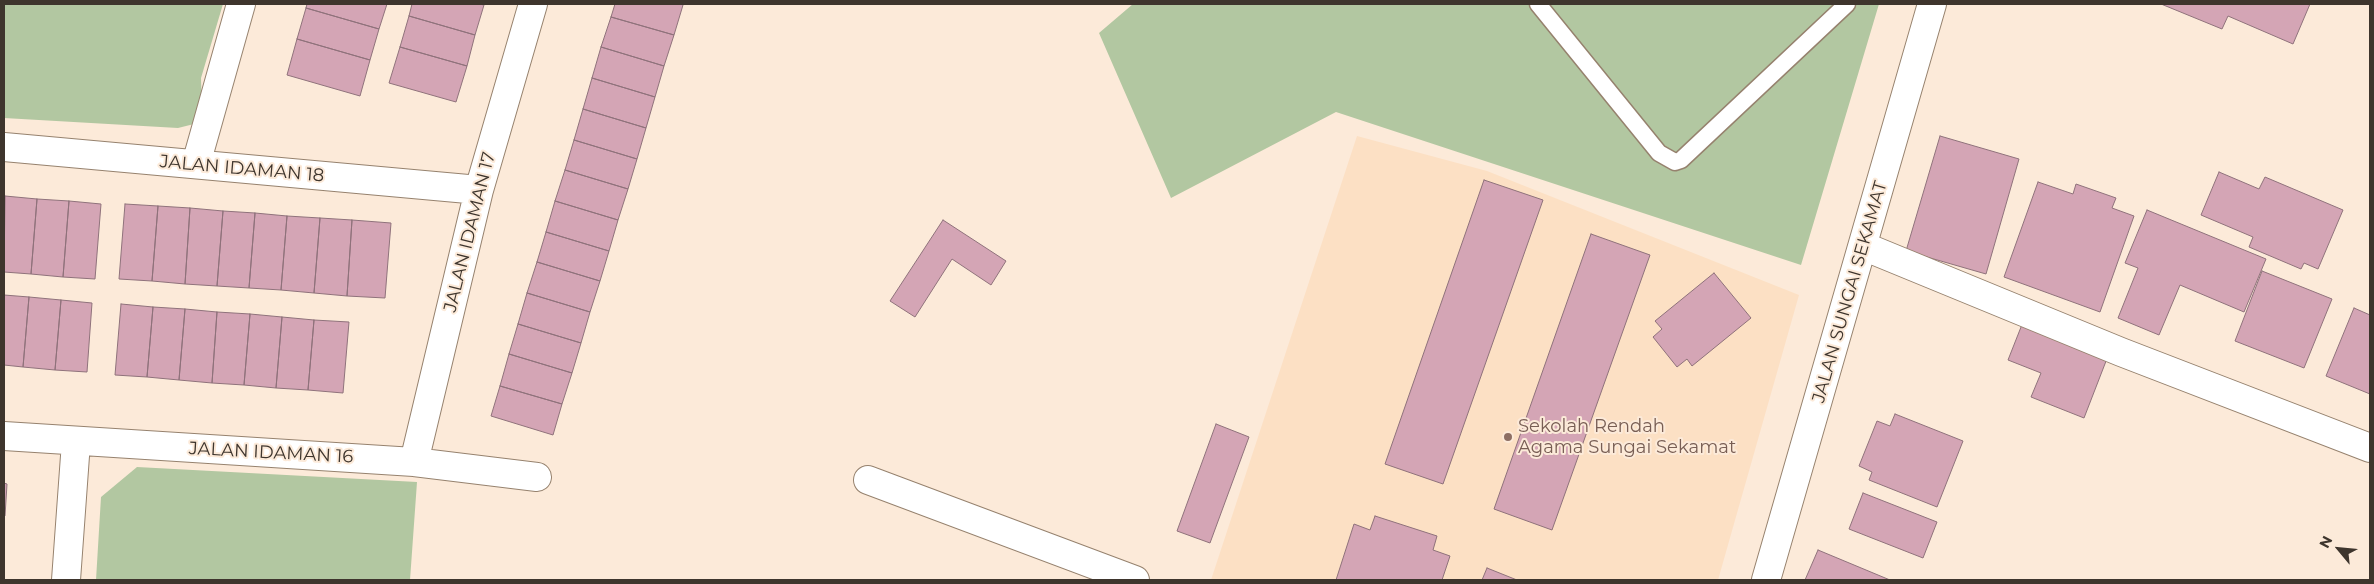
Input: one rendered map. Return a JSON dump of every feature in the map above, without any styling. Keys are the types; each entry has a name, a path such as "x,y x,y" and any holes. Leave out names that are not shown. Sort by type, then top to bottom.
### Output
{"street":[{"path":"196,164 241,4"},
{"name":"JALAN IDAMAN 17","path":"414,462 480,190 533,4"},
{"name":"JALAN SUNGAI SEKAMAT","path":"1766,580 1932,4"},
{"name":"JALAN IDAMAN 18","path":"4,147 480,190"},
{"path":"1863,246 2121,352 2370,448"},
{"name":"JALAN IDAMAN 16","path":"4,436 414,462 537,478"},
{"path":"66,580 76,442"},
{"path":"868,480 1135,580"}],"lane":[{"path":"1538,4 1659,152 1675,162 1681,160 1847,4"}],"shaded area":[{"name":"Sekolah Rendah Agama Sungai Sekamat","path":"1357,136 1487,171 1799,295 1718,580 1211,580"}],"green space":[{"path":"4,4 223,4 201,78 202,113 194,124 178,128 4,118"},
{"path":"1133,4 1879,4 1801,265 1336,112 1171,198 1099,33"},
{"path":"137,467 417,482 410,580 96,580 101,497"}],"building":[{"path":"307,4 387,4 379,29 306,8"},
{"path":"412,4 484,5 475,35 409,16"},
{"path":"615,4 683,5 674,35 611,17"},
{"path":"2161,4 2310,4 2293,44 2228,16 2222,29"},
{"path":"306,8 379,29 370,60 297,39"},
{"path":"409,16 475,35 467,66 400,47"},
{"path":"611,17 674,35 664,66 601,47"},
{"path":"297,39 370,60 360,96 287,75"},
{"path":"400,47 467,66 456,102 389,83"},
{"path":"601,47 664,66 655,97 592,78"},
{"path":"592,78 655,97 646,128 583,109"},
{"path":"583,109 646,128 637,159 574,140"},
{"path":"1940,136 2019,159 1986,274 1906,251"},
{"path":"574,140 637,159 628,189 565,170"},
{"path":"565,170 628,189 618,220 555,201"},
{"path":"2219,172 2259,189 2265,177 2343,210 2318,269 2304,263 2301,269 2249,247 2253,237 2201,215"},
{"path":"1484,180 1543,200 1443,484 1385,464"},
{"path":"2038,182 2073,194 2076,184 2116,198 2112,208 2134,216 2100,312 2004,277"},
{"path":"5,196 37,199 31,274 4,272"},
{"path":"37,199 69,201 63,277 31,274"},
{"path":"69,201 101,204 95,279 63,277"},
{"path":"555,201 618,220 609,251 546,232"},
{"path":"125,204 158,206 152,281 119,279"},
{"path":"158,206 190,208 185,284 152,281"},
{"path":"190,208 223,211 217,286 185,284"},
{"path":"2147,210 2266,259 2244,312 2180,285 2159,335 2118,318 2138,268 2125,263"},
{"path":"223,211 255,213 249,288 217,286"},
{"path":"255,213 287,216 281,290 249,288"},
{"path":"287,216 320,218 314,293 281,290"},
{"path":"320,218 352,220 347,296 314,293"},
{"path":"352,220 391,223 385,298 347,296"},
{"path":"943,220 1006,261 991,285 952,259 915,317 890,301"},
{"path":"546,232 609,251 600,281 537,262"},
{"path":"1591,234 1650,255 1552,530 1494,509"},
{"path":"537,262 600,281 590,312 527,293"},
{"path":"2262,271 2332,299 2304,368 2235,341"},
{"path":"1714,273 1751,318 1692,366 1687,359 1677,367 1653,337 1662,329 1655,321"},
{"path":"527,293 590,312 581,343 518,324"},
{"path":"4,295 29,297 23,367 4,365"},
{"path":"29,297 61,300 55,370 23,367"},
{"path":"61,300 92,303 87,372 55,370"},
{"path":"121,304 153,307 147,377 115,375"},
{"path":"153,307 185,309 179,380 147,377"},
{"path":"2354,308 2370,315 2370,394 2326,376"},
{"path":"185,309 217,312 212,383 179,380"},
{"path":"217,312 250,314 244,385 212,383"},
{"path":"250,314 282,317 276,388 244,385"},
{"path":"282,317 314,320 308,390 276,388"},
{"path":"314,320 349,322 343,393 308,390"},
{"path":"2023,322 2108,356 2084,418 2031,397 2041,373 2008,360"},
{"path":"518,324 581,343 572,373 509,354"},
{"path":"509,354 572,373 562,404 500,386"},
{"path":"500,386 562,404 553,435 491,416"},
{"path":"1895,414 1963,441 1937,507 1869,480 1872,472 1859,466 1877,421 1890,426"},
{"path":"1216,424 1249,437 1210,543 1177,531"},
{"path":"4,483 7,484 5,516 4,516"},
{"path":"1863,493 1937,522 1923,558 1849,529"},
{"path":"1375,516 1437,536 1433,550 1450,556 1442,580 1336,580 1354,524 1370,530"},
{"path":"1818,550 1890,580 1805,580"},
{"path":"1487,568 1517,580 1482,580"}],"place":[{"name":"Sekolah Rendah Agama Sungai Sekamat","path":"1508,437"}]}
